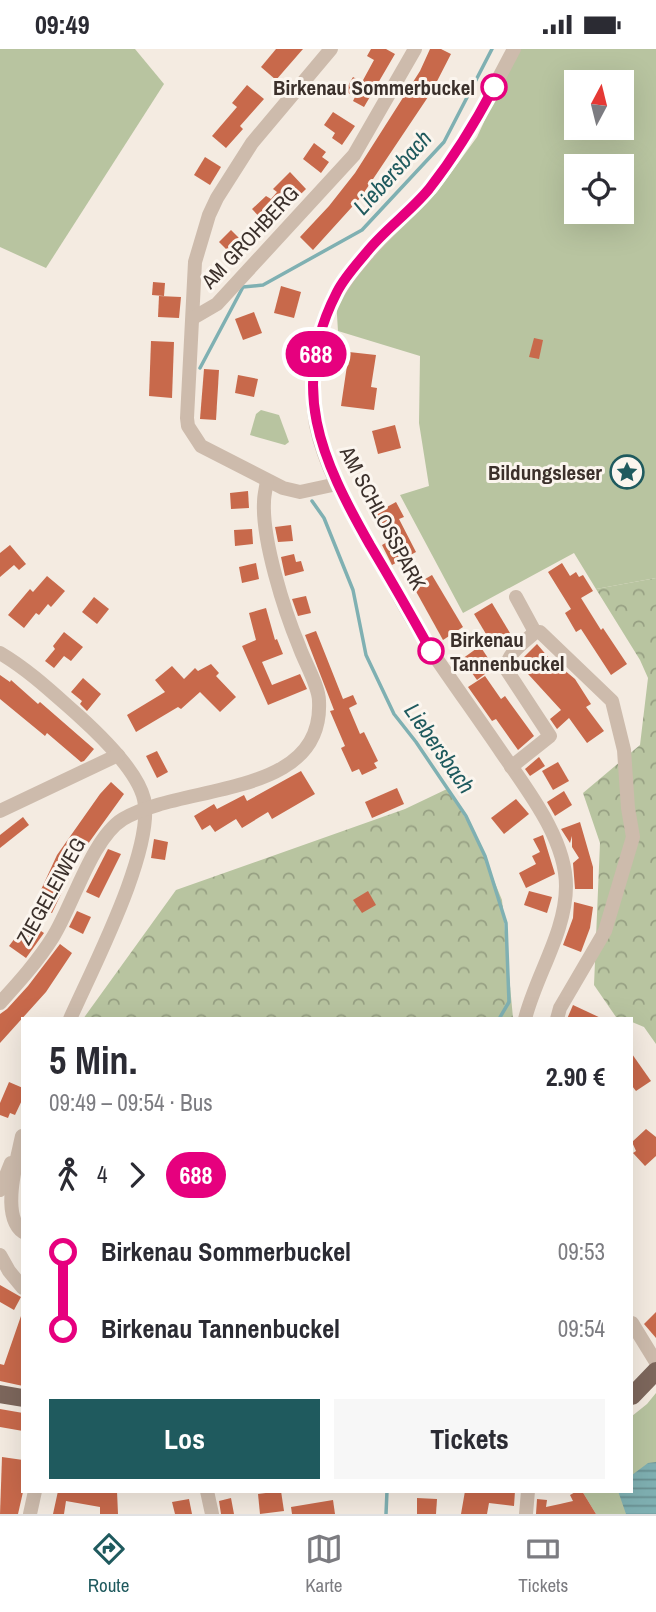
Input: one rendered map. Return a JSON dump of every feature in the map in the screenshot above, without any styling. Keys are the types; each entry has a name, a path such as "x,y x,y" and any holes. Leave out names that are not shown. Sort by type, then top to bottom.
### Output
{"main road":[{"path":"633,1395 656,1371"},
{"path":"0,1394 21,1398"}],"street":[{"path":"331,49 252,143 217,198 198,246 188,426 201,446 283,488 300,492 337,484"},
{"name":"AM GROHBERG","path":"193,318 216,305 355,155 415,49"},
{"name":"AM SCHLOSSPARK","path":"514,49 474,125 428,190 368,250 338,290 318,340 313,398 317,428 337,484 431,651 511,767 558,844 564,865 566,888 559,927 531,994 525,1017"},
{"name":"ZIEGELEIWEG","path":"0,1003 29,972 54,935 97,849 110,830 126,817 145,809 265,778 292,763 309,745 317,724 320,698 288,619 270,548 263,503 267,481"},
{"path":"516,597 535,632"},
{"path":"511,767 550,736 506,669 509,657 535,632 542,632 612,701 624,750 633,837 605,931 560,1008 558,1017"},
{"path":"0,653 42,683 100,734 118,755 141,790 145,809 143,839 129,883 71,1017"},
{"path":"0,811 118,755"},
{"path":"0,1191 21,1140"},
{"path":"21,1144 13,1180 11,1213 14,1224 21,1230"},
{"path":"0,1255 21,1285"},
{"path":"633,1325 656,1362"},
{"path":"30,1514 35,1493"},
{"path":"208,1493 212,1514"},
{"path":"526,1514 528,1493"}],"green space":[{"path":"0,49 135,49 164,84 46,268 0,247"},
{"path":"518,49 656,49 656,578 596,589 574,553 463,613 400,495 429,486 419,423 420,356 338,331 336,299 393,234 437,192 477,137"},
{"path":"261,410 279,415 289,442 285,445 250,435 256,414"},
{"path":"656,578 656,1044 644,1027 633,1022 633,1017 616,1017 594,985 600,843 583,793 640,745 648,678 640,660 596,589"},
{"path":"447,789 473,830 502,900 513,1017 84,1017 176,890 405,809"},
{"path":"656,1393 656,1514 596,1514 583,1493 633,1493 633,1415"}],"water":[{"path":"656,1462 656,1514 626,1514 619,1493 633,1493 633,1474 648,1463"}],"building":[{"path":"276,49 303,49 276,80 261,67"},
{"path":"371,49 386,49 395,54 364,107 353,101 355,97 345,91 353,77 362,82 374,60 367,56"},
{"path":"430,49 441,49 451,54 432,91 361,197 313,250 300,237 355,173 420,71"},
{"path":"247,85 264,99 240,126 243,129 226,148 212,136 237,107 232,103"},
{"path":"333,112 355,126 342,145 332,138 335,133 324,125"},
{"path":"314,143 326,152 322,157 329,162 321,173 303,159"},
{"path":"205,157 221,167 210,185 194,175"},
{"path":"290,172 306,189 268,226 252,209 266,196 271,199 277,192 273,189"},
{"path":"231,230 247,246 235,258 219,242"},
{"path":"153,282 165,283 164,296 152,295"},
{"path":"281,286 301,292 294,318 274,313"},
{"path":"159,296 181,297 179,318 158,317"},
{"path":"254,312 262,333 243,340 235,319"},
{"path":"534,338 543,340 539,359 529,357"},
{"path":"151,341 174,342 172,398 149,396"},
{"path":"349,352 376,355 371,387 377,388 374,410 341,406"},
{"path":"204,369 219,370 216,420 200,419"},
{"path":"238,375 258,379 254,397 235,393"},
{"path":"395,425 401,448 378,454 372,431"},
{"path":"248,491 249,508 231,509 230,493"},
{"path":"396,502 404,517 399,519 416,552 392,565 382,545 391,540 376,513"},
{"path":"291,525 293,541 278,542 275,527"},
{"path":"252,529 253,544 235,546 234,530"},
{"path":"10,545 26,564 19,570 14,565 0,577 0,553"},
{"path":"294,554 296,562 301,561 304,571 285,576 281,557"},
{"path":"256,563 259,579 242,583 239,567"},
{"path":"562,563 570,576 576,572 579,577 583,575 593,591 581,598 627,664 611,675 581,629 576,632 565,613 571,609 548,572"},
{"path":"432,575 463,627 443,640 413,586"},
{"path":"47,576 65,591 51,607 48,604 39,615 36,613 24,628 8,615 30,589 33,592"},
{"path":"306,596 311,613 298,616 292,599"},
{"path":"94,597 109,609 97,624 82,612"},
{"path":"492,603 510,633 492,644 474,614"},
{"path":"266,608 275,640 277,639 283,654 262,662 272,685 300,674 307,689 268,705 242,646 256,640 249,613"},
{"path":"316,631 343,699 353,695 357,704 349,708 360,734 364,732 378,761 374,763 377,768 362,775 359,769 352,772 341,748 345,746 330,711 334,710 305,635"},
{"path":"64,632 83,647 71,661 64,656 54,668 45,661"},
{"path":"537,644 560,671 563,669 575,679 591,704 586,707 604,731 587,743 569,718 557,729 550,719 561,710 518,663"},
{"path":"480,646 494,667 477,680 462,659"},
{"path":"211,664 219,673 216,676 236,697 220,712 200,692 181,709 178,707 136,732 127,715 165,692 155,680 172,666 184,679 195,668 198,671"},
{"path":"0,675 10,682 11,680 38,704 40,702 94,749 84,761 81,762 47,733 45,736 0,699"},
{"path":"485,676 501,699 505,696 534,736 518,750 496,719 492,721 468,687"},
{"path":"83,678 101,694 87,711 80,704 82,701 71,692"},
{"path":"157,751 168,772 157,778 146,756"},
{"path":"539,757 545,766 530,776 525,769"},
{"path":"558,762 569,781 553,790 542,771"},
{"path":"301,771 315,794 272,819 268,812 242,828 236,819 215,832 210,825 202,830 194,816 214,804 217,809 244,795 247,801"},
{"path":"111,782 124,794 72,866 74,867 52,913 34,905 57,855"},
{"path":"397,788 404,804 372,818 365,802"},
{"path":"564,791 572,805 555,816 547,802"},
{"path":"516,799 529,814 504,834 491,818"},
{"path":"23,817 29,825 0,848 0,835"},
{"path":"580,822 593,867 593,889 575,889 573,863 579,858 572,847 572,836 570,843 561,829"},
{"path":"543,835 555,874 526,888 519,873 536,864 532,856 540,852 533,839"},
{"path":"154,839 168,842 165,860 151,858"},
{"path":"108,849 121,854 99,898 86,892"},
{"path":"368,891 376,905 362,913 353,900"},
{"path":"529,891 552,897 547,913 524,905"},
{"path":"574,902 593,907 590,928 581,952 563,945 573,918"},
{"path":"77,911 91,917 83,934 69,927"},
{"path":"27,922 44,933 26,958 9,946"},
{"path":"60,944 72,953 46,992 0,1043 0,1014 28,986"},
{"path":"573,1005 599,1017 568,1017"},
{"path":"633,1055 651,1081 636,1091 633,1087"},
{"path":"9,1082 21,1087 21,1102 15,1115 10,1113 8,1118 0,1115 0,1103"},
{"path":"646,1129 656,1137 656,1156 645,1166 633,1153 636,1151 633,1141"},
{"path":"0,1285 21,1297 14,1310 0,1302"},
{"path":"656,1312 656,1338 644,1324"},
{"path":"21,1316 21,1386 0,1381 0,1364 4,1365"},
{"path":"0,1409 21,1413 21,1431 0,1427"},
{"path":"2,1457 21,1460 23,1493 18,1514 0,1514"},
{"path":"58,1493 117,1493 118,1514 100,1514 100,1507 66,1501 64,1514 53,1514"},
{"path":"281,1493 284,1511 260,1514 258,1494"},
{"path":"465,1493 515,1493 514,1506 489,1503 487,1514 461,1514"},
{"path":"583,1493 596,1514 536,1514 537,1499 547,1500 546,1507 573,1501 570,1495"},
{"path":"231,1498 234,1514 221,1514 219,1501"},
{"path":"417,1498 437,1499 436,1514 417,1514"},
{"path":"189,1499 192,1514 175,1514 172,1502"},
{"path":"333,1500 335,1514 292,1514 291,1507"}],"waterway":[{"name":"Liebersbach","path":"200,368 243,287 263,285 362,230 444,142 492,49"},
{"name":"Liebersbach","path":"312,501 324,518 353,590 366,655 394,714 466,816 485,856 506,923 509,1002 500,1017"},
{"name":"Liebersbach","path":"386,1514 387,1493"}],"bus line":[{"name":"688","path":"431,651 337,484 317,428 313,398 314,371 318,340 338,290 368,250 428,190 474,125 494,87"}],"place":[{"name":"Birkenau Sommerbuckel","path":"494,87"},
{"name":"Bildungsleser","path":"627,472"},
{"name":"Birkenau Tannenbuckel","path":"431,651"}]}
